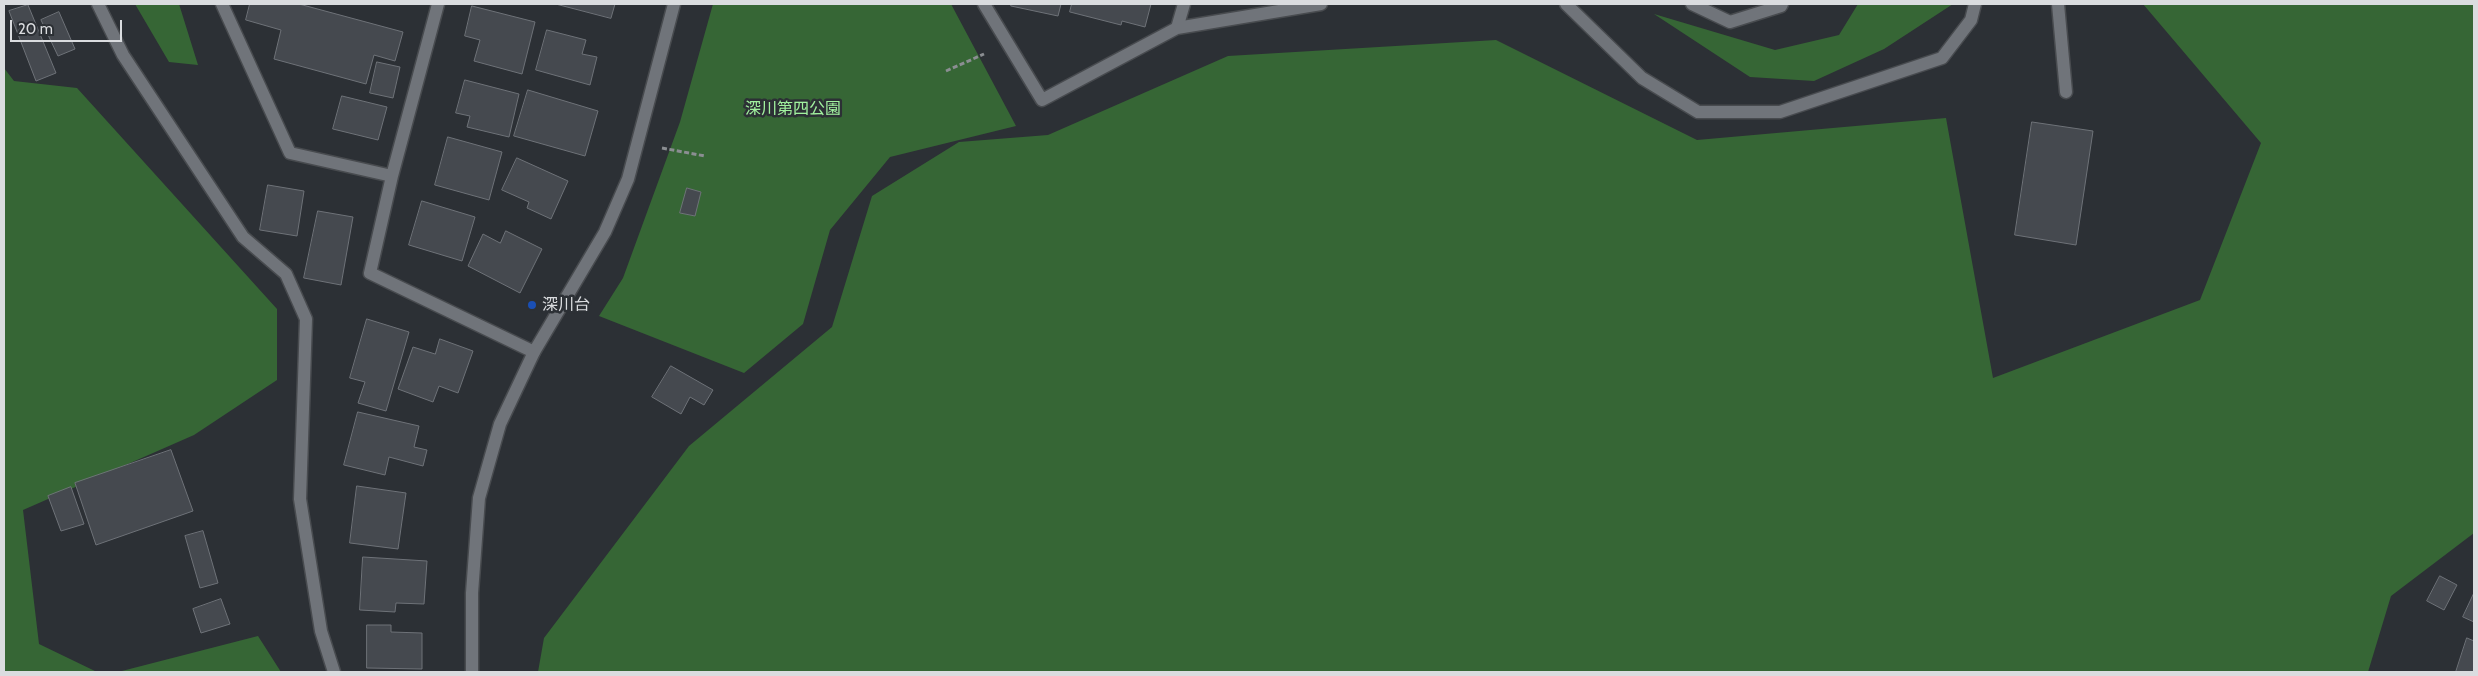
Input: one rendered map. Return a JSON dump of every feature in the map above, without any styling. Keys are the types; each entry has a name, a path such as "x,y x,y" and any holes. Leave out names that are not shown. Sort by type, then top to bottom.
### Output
{"street":[{"path":"98,4 123,55 243,237 286,274 306,319 300,499 322,631 334,672"},
{"path":"222,4 290,153 392,176"},
{"path":"438,4 392,176 370,273 534,352"},
{"path":"472,672 472,593 480,498 500,424 534,352 604,232 628,179 674,4"},
{"path":"984,4 1042,100 1177,28 1322,4"},
{"path":"1177,28 1184,4"},
{"path":"1566,4 1642,78 1698,112 1780,112 1942,58 1971,20 1975,4"},
{"path":"1692,4 1730,22 1782,6 1782,4"},
{"path":"2058,4 2066,92"}],"path":[{"path":"946,72 1008,44"},
{"path":"637,143 705,156"}],"green space":[{"path":"135,4 179,4 198,65 169,62"},
{"name":"深川第四公園","path":"713,4 951,4 1016,126 890,157 830,230 803,324 744,373 599,316 623,278 680,122"},
{"path":"1858,4 1953,4 1884,49 1814,81 1750,77 1654,14 1775,50 1839,35"},
{"path":"2143,4 2474,4 2474,533 2391,596 2368,672 538,672 544,638 689,446 832,327 872,196 959,142 1048,135 1228,56 1496,40 1697,140 1946,118 1993,378 2200,300 2261,143"},
{"path":"4,68 14,81 77,88 277,309 277,380 194,435 23,510 39,644 97,672 4,672"},
{"path":"258,636 281,672 118,672"}],"building":[{"path":"250,4 299,4 403,32 395,61 374,55 366,84 274,59 281,30 246,20"},
{"path":"556,4 615,4 611,18"},
{"path":"1012,4 1061,4 1058,16 1011,6"},
{"path":"1072,4 1151,4 1145,27 1122,21 1121,25 1070,12"},
{"path":"28,5 56,73 36,81 9,11"},
{"path":"472,6 535,22 522,74 474,61 480,40 465,36"},
{"path":"59,12 75,49 58,56 41,20"},
{"path":"547,30 586,40 582,54 597,57 590,85 536,70"},
{"path":"377,62 400,67 393,98 370,93"},
{"path":"465,80 519,94 509,137 467,127 470,116 456,113"},
{"path":"528,90 598,111 585,156 514,136"},
{"path":"342,96 387,107 378,140 333,129"},
{"path":"2032,122 2093,131 2076,245 2015,235"},
{"path":"448,137 502,152 489,200 435,185"},
{"path":"517,158 568,181 551,219 527,208 529,202 502,190"},
{"path":"268,185 304,191 297,236 260,230"},
{"path":"687,188 701,192 695,216 680,213"},
{"path":"422,201 475,217 462,261 409,245"},
{"path":"318,211 353,217 341,285 304,278"},
{"path":"506,231 542,249 520,293 468,266 483,234 500,243"},
{"path":"367,319 409,332 386,411 358,403 365,382 350,378"},
{"path":"440,339 473,351 458,393 439,386 433,402 398,389 413,347 435,354"},
{"path":"671,366 713,390 704,405 690,397 681,414 652,397"},
{"path":"358,412 419,426 414,447 427,450 423,466 389,457 385,475 344,465"},
{"path":"171,450 193,511 96,545 75,483"},
{"path":"357,486 406,493 398,549 350,543"},
{"path":"71,487 84,524 61,531 48,496"},
{"path":"203,531 218,583 200,588 185,536"},
{"path":"363,557 427,561 424,604 396,603 395,612 360,610"},
{"path":"2440,576 2457,585 2444,610 2427,601"},
{"path":"2474,593 2474,622 2463,617"},
{"path":"221,599 230,624 201,633 193,609"},
{"path":"367,625 391,625 391,632 422,633 422,669 367,668"},
{"path":"2467,638 2474,641 2474,672 2456,672"}],"place":[{"name":"深川台","path":"532,305"}]}
